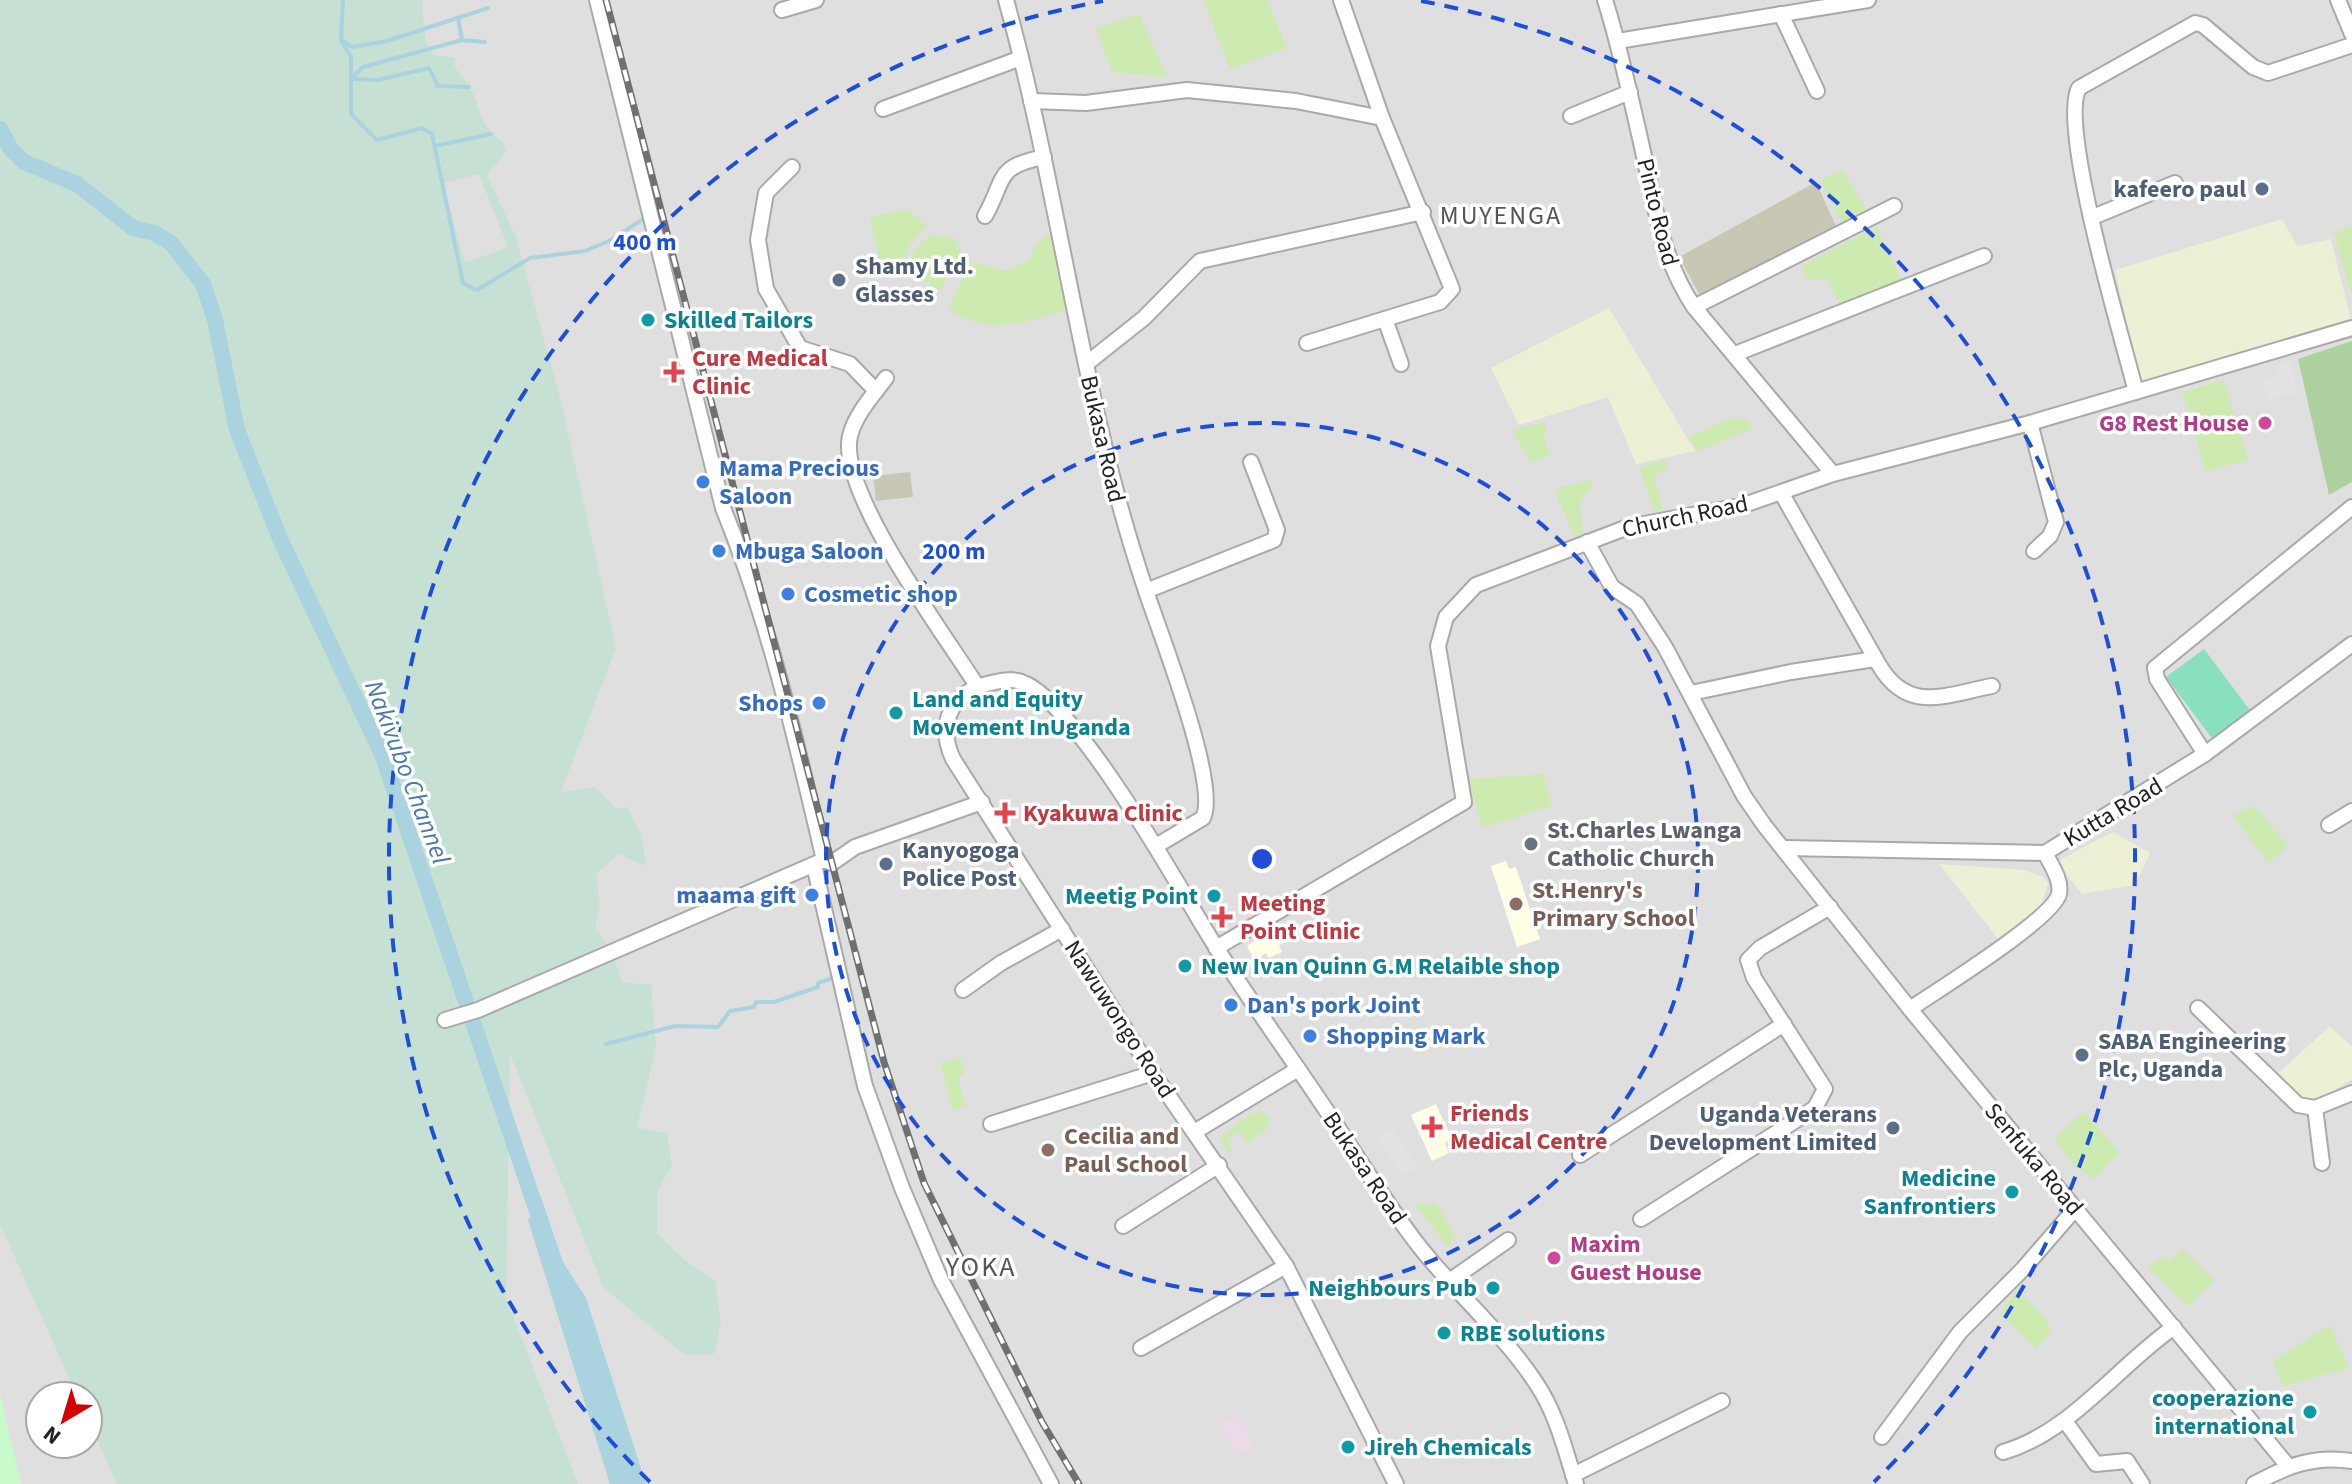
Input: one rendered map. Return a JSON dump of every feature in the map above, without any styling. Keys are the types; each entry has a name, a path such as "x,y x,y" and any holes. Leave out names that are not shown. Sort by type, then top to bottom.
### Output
{"street":[{"path":"597,0 723,508 748,570 794,729 865,1086 902,1188 941,1280 1051,1484"},
{"path":"782,10 816,0"},
{"name":"Bukasa Road","path":"1006,0 1044,157 1119,510 1188,715 1208,804 1199,822 1156,846"},
{"path":"1307,343 1440,302 1452,289 1382,118 1341,0"},
{"name":"Pinto Road","path":"1605,0 1618,41 1669,263 1694,307 1833,474"},
{"path":"1618,41 1868,0"},
{"path":"2338,0 2352,34"},
{"path":"1781,14 1817,91"},
{"path":"2136,392 2081,170 2075,95 2084,84 2195,23 2203,25 2253,67 2268,73 2352,45"},
{"path":"883,109 1021,58"},
{"path":"1031,101 1086,103 1187,90 1296,101 1382,118"},
{"path":"1571,116 1630,92"},
{"path":"985,216 999,179 1005,173 1026,160 1044,157"},
{"path":"792,167 766,193 758,240 766,289 800,348 850,364 876,391"},
{"path":"2093,217 2175,183"},
{"path":"1694,307 1894,206"},
{"path":"1086,364 1144,318 1200,261 1423,212"},
{"path":"1735,354 1984,256"},
{"path":"1385,319 1401,364"},
{"name":"Church Road","path":"1216,948 1464,802 1439,658 1440,630 1446,617 1476,585 1628,527 1714,512 1782,494 1833,474 2030,423 2220,364 2352,328"},
{"path":"886,378 850,435 852,471 858,494 977,686"},
{"path":"2030,423 2056,522 2050,536 2034,551"},
{"path":"1146,591 1274,540 1277,530 1251,462"},
{"path":"1782,494 1875,659 1898,691 1912,697 1929,697 1992,686"},
{"path":"2205,754 2157,679 2155,668 2352,507"},
{"name":"Senfuka Road","path":"1587,542 1612,587 1637,604 1691,693 1744,796 1910,1009 2288,1466"},
{"name":"Kutta Road","path":"1785,848 2045,853 2205,754 2352,644"},
{"path":"1691,693 1875,659"},
{"name":"Bukasa Road","path":"977,686 1008,679 1024,682 1046,695 1156,846 1216,948 1391,1207 1448,1282 1537,1384 1556,1420 1574,1480"},
{"name":"Nawuwongo Road","path":"977,686 965,691 948,713 945,731 953,759 1153,1073 1196,1131 1286,1266 1396,1484"},
{"path":"448,1020 478,1010 819,862 832,863 855,847 982,802"},
{"path":"2329,825 2352,811"},
{"path":"1910,1009 2006,943 2055,903 2059,886 2045,853"},
{"path":"1641,1219 1815,1108 1823,1099 1825,1089 1754,978 1748,960 1760,948 1830,907"},
{"path":"963,990 1001,963 1062,929"},
{"path":"2198,1008 2290,1099 2315,1108 2352,1093"},
{"path":"1580,1155 1784,1024"},
{"path":"1196,1131 1298,1069"},
{"path":"991,1124 1153,1073"},
{"path":"2315,1108 2322,1163"},
{"path":"1123,1226 1219,1165"},
{"path":"1882,1437 1960,1332 2023,1269 2075,1209"},
{"path":"1448,1282 1508,1240"},
{"path":"1141,1348 1286,1266"},
{"path":"2003,1452 2025,1446 2065,1421 2143,1349 2174,1327"},
{"path":"1574,1480 1722,1401"},
{"path":"2065,1421 2096,1464 2127,1461 2142,1484"},
{"path":"2254,1484 2288,1466 2312,1459 2352,1461"}],"shaded area":[{"path":"0,0 2352,0 2352,1484 0,1484"},
{"path":"0,0 422,0 426,43 434,55 456,58 454,66 470,87 485,124 503,141 506,152 487,175 515,235 561,401 616,648 561,792 595,787 616,809 627,807 641,834 646,866 618,854 596,874 600,905 595,925 614,957 622,983 651,984 656,1048 637,1127 667,1134 672,1166 657,1191 657,1233 687,1262 715,1281 721,1322 714,1354 685,1355 603,1287 510,1054 506,1298 578,1484 117,1484 104,1455 104,1380 70,1380 0,1224","holes":["479,174 508,247 465,263 443,183"]},
{"path":"1816,182 1839,233 1703,301 1679,257"},
{"path":"2282,219 2297,246 2331,239 2352,324 2142,389 2115,270"},
{"path":"1609,308 1695,451 1636,464 1608,397 1519,425 1491,368"},
{"path":"2291,362 2298,395 2268,399 2262,380 2276,376 2278,365"},
{"path":"910,472 913,497 876,501 873,476"},
{"path":"2113,832 2150,853 2135,885 2082,894 2056,862"},
{"name":"St.Henry's Primary School","path":"1506,861 1509,869 1516,867 1540,939 1517,947 1491,866"},
{"path":"1939,864 2024,870 2043,877 2048,883 2039,913 2000,941"},
{"path":"1284,929 1290,940 1279,945 1282,952 1269,958 1266,953 1254,960 1247,946 1268,931 1271,935"},
{"path":"2330,1026 2352,1047 2352,1079 2317,1101 2302,1099 2275,1076"},
{"name":"Friends Medical Centre","path":"1436,1104 1452,1139 1445,1143 1449,1153 1432,1161 1411,1115"},
{"path":"1392,1128 1418,1168 1402,1176 1376,1138"},
{"path":"1239,1416 1254,1446 1236,1456 1219,1422"}],"green space":[{"path":"1203,0 1267,0 1287,48 1230,69"},
{"path":"1139,14 1167,77 1112,72 1096,28"},
{"path":"1842,169 1869,214 1844,228 1821,181"},
{"path":"908,210 927,226 910,243 902,267 880,261 870,217"},
{"path":"1876,227 1903,283 1841,306 1827,279 1808,280 1801,266"},
{"path":"2352,227 2352,297 2334,233"},
{"path":"1054,230 1069,310 1023,322 992,325 977,323 949,308 970,262 1006,271 1029,260 1037,243"},
{"path":"933,234 953,237 962,252 940,291 908,272 915,248"},
{"path":"2352,341 2352,482 2329,495 2298,359"},
{"path":"2224,380 2248,460 2205,471 2182,392"},
{"path":"1728,419 1749,419 1752,429 1698,451 1689,437"},
{"path":"1543,422 1547,432 1543,436 1550,455 1531,462 1512,430"},
{"path":"1664,459 1668,469 1654,475 1663,511 1656,514 1639,469"},
{"path":"1591,480 1593,485 1580,502 1583,536 1575,538 1556,494 1560,487"},
{"path":"2204,649 2252,713 2214,741 2166,677"},
{"path":"1543,774 1552,806 1482,828 1468,779"},
{"path":"2254,806 2288,846 2269,863 2232,815"},
{"path":"960,1058 965,1074 958,1077 965,1105 953,1111 940,1063"},
{"path":"1261,1111 1270,1118 1266,1130 1248,1143 1239,1131 1228,1139 1233,1152 1227,1151 1219,1138 1243,1118"},
{"path":"2083,1111 2119,1152 2094,1179 2076,1167 2054,1139"},
{"path":"1436,1203 1456,1236 1448,1247 1414,1204"},
{"path":"2182,1249 2214,1280 2188,1307 2148,1268 2162,1256 2169,1262"},
{"path":"2016,1289 2050,1322 2046,1326 2052,1331 2036,1349 2001,1314"},
{"path":"2330,1325 2349,1368 2283,1386 2273,1361"},
{"path":"0,1394 21,1484 0,1484"}],"water":[{"path":"541,1197 563,1262 586,1298 646,1484 610,1484 528,1220"}],"waterway":[{"path":"343,0 341,40 351,57 351,114 377,140 422,128 432,134 463,283 477,290 530,258 585,251 611,240 649,215"},
{"path":"342,40 352,47 387,41 488,8"},
{"path":"458,18 462,40"},
{"path":"352,78 363,67 462,40 485,42"},
{"path":"351,79 378,80 429,68 438,86 469,87"},
{"name":"Nakivubo Channel","path":"0,129 11,149 24,162 77,184 133,228 154,233 171,243 203,284 215,320 237,430 281,541 382,754 542,1226"},
{"path":"435,146 491,134"},
{"path":"606,1044 675,1026 718,1027 730,1011 754,1007 756,1002 774,1002 818,987 818,983 832,978"}],"railway":[{"path":"606,0 884,1062 924,1183 1042,1422 1079,1484"}],"place":[{"name":"kafeero paul","path":"2262,189"},
{"name":"Shamy Ltd. Glasses","path":"839,280"},
{"name":"Skilled Tailors","path":"648,320"},
{"name":"Cure Medical Clinic","path":"674,372"},
{"name":"G8 Rest House","path":"2265,423"},
{"name":"Mama Precious Saloon","path":"703,482"},
{"name":"Mbuga Saloon","path":"719,551"},
{"name":"Cosmetic shop","path":"788,594"},
{"name":"Shops","path":"819,703"},
{"name":"Land and Equity Movement InUganda","path":"896,713"},
{"name":"Kyakuwa Clinic","path":"1005,813"},
{"name":"St.Charles Lwanga Catholic Church","path":"1531,844"},
{"name":"Kanyogoga Police Post","path":"886,864"},
{"name":"maama gift","path":"812,895"},
{"name":"Meetig Point","path":"1214,896"},
{"name":"St.Henry's Primary School","path":"1516,904"},
{"name":"Meeting Point Clinic","path":"1222,917"},
{"name":"New Ivan Quinn G.M Relaible shop","path":"1185,966"},
{"name":"Dan's pork Joint","path":"1231,1005"},
{"name":"Shopping Mark","path":"1310,1036"},
{"name":"SABA Engineering Plc, Uganda","path":"2082,1055"},
{"name":"Friends Medical Centre","path":"1432,1127"},
{"name":"Uganda Veterans Development Limited","path":"1893,1128"},
{"name":"Cecilia and Paul School","path":"1048,1150"},
{"name":"Medicine Sanfrontiers","path":"2012,1192"},
{"name":"Maxim Guest House","path":"1554,1258"},
{"name":"Neighbours Pub","path":"1493,1288"},
{"name":"RBE solutions","path":"1444,1333"},
{"name":"cooperazione international","path":"2310,1412"},
{"name":"Jireh Chemicals","path":"1348,1447"}],"district":[{"name":"MUYENGA","path":"1501,215"},
{"name":"YOKA","path":"981,1266"}]}
